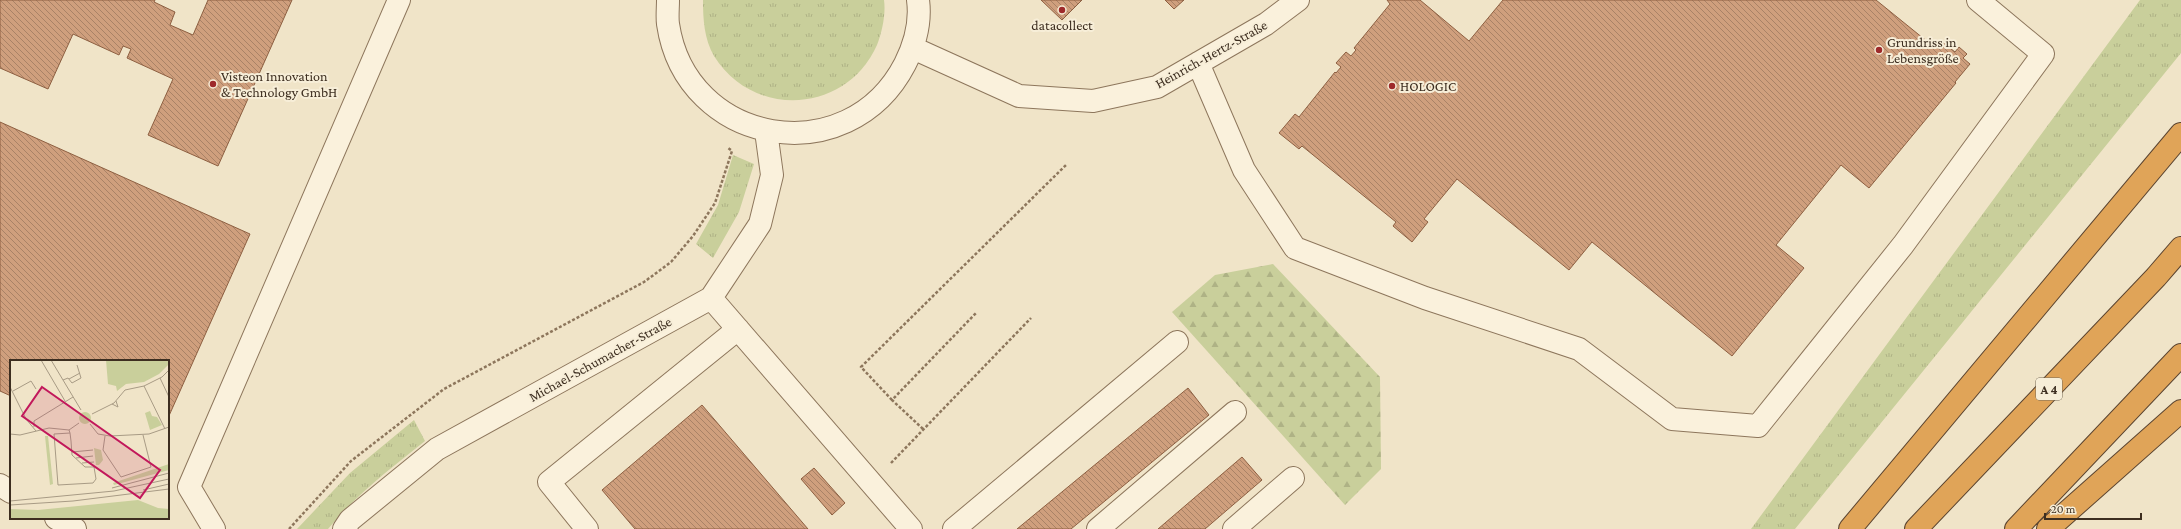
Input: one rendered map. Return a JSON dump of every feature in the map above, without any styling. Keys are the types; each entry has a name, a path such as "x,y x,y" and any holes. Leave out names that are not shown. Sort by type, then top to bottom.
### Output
{"highway":[{"path":"1850,529 2181,134"},
{"name":"A 4","path":"1916,529 2156,277 2181,248"},
{"path":"2016,529 2181,355"},
{"path":"2048,529 2181,411"}],"street":[{"path":"214,529 189,487 399,0"},
{"path":"668,0 668,24 678,61 699,93 730,118 766,132 803,134 839,126 871,107 896,80 913,48 920,12 918,0"},
{"name":"Heinrich-Hertz-Straße","path":"913,48 1019,96 1093,101 1157,86 1266,24 1298,0"},
{"path":"1198,63 1244,170 1296,248 1425,298 1579,349 1672,419 1758,426 1903,245 2043,54 1978,0"},
{"name":"Michael-Schumacher-Straße","path":"344,529 350,520 437,449 711,298 760,224 772,175 766,132"},
{"path":"711,298 911,529"},
{"path":"587,529 548,482 738,329"},
{"path":"954,529 1177,342"},
{"path":"1098,529 1235,412"},
{"path":"1234,529 1293,478"},
{"path":"0,485 10,491"},
{"path":"58,519 75,529"}],"path":[{"path":"289,529 351,461 444,389 644,282 671,262 693,236 715,203 732,151"},
{"path":"923,429 860,367 1066,164"},
{"path":"892,400 976,313"},
{"path":"871,483 1031,318"}],"green space":[{"path":"703,0 884,0 884,17 877,45 863,68 844,84 823,95 799,100 775,99 752,91 731,77 714,56 706,36"},
{"path":"2140,0 2181,0 2181,53 1795,529 1751,529"},
{"path":"733,155 754,164 739,212 713,258 696,244 718,205"},
{"path":"1273,264 1380,377 1381,469 1345,505 1172,312 1215,275"},
{"path":"414,420 425,441 362,493 328,529 297,529 350,473"}],"building":[{"name":"Visteon Innovation & Technology GmbH","path":"0,0 155,0 154,2 175,12 170,25 193,35 208,0 292,0 218,166 148,135 173,79 127,58 131,49 123,46 119,55 73,34 48,89 0,68"},
{"name":"datacollect","path":"1041,0 1082,0 1062,20"},
{"path":"1165,0 1184,0 1174,9"},
{"path":"1387,0 1420,0 1469,41 1503,0 1876,0 1934,47 1940,40 1955,52 1959,47 1967,54 1963,58 1970,64 1869,188 1841,165 1776,245 1804,268 1732,356 1592,242 1569,270 1457,179 1424,219 1428,222 1412,242 1393,226 1396,222 1302,146 1299,149 1279,133 1295,114 1299,117 1335,72 1336,73 1341,67 1336,63 1346,52 1351,56 1356,50 1354,48 1390,4"},
{"path":"0,122 250,234 169,416 169,360 10,360 10,396 0,391"},
{"path":"1188,388 1209,415 1071,529 1017,529"},
{"path":"702,405 808,529 635,529 602,490"},
{"path":"1242,457 1262,480 1205,529 1158,529"},
{"path":"814,468 845,503 832,515 801,479"}],"place":[{"name":"datacollect","path":"1062,10"},
{"name":"Grundriss in Lebensgröße","path":"1879,50"},
{"name":"Visteon Innovation & Technology GmbH","path":"213,84"},
{"name":"HOLOGIC","path":"1392,86"}]}
